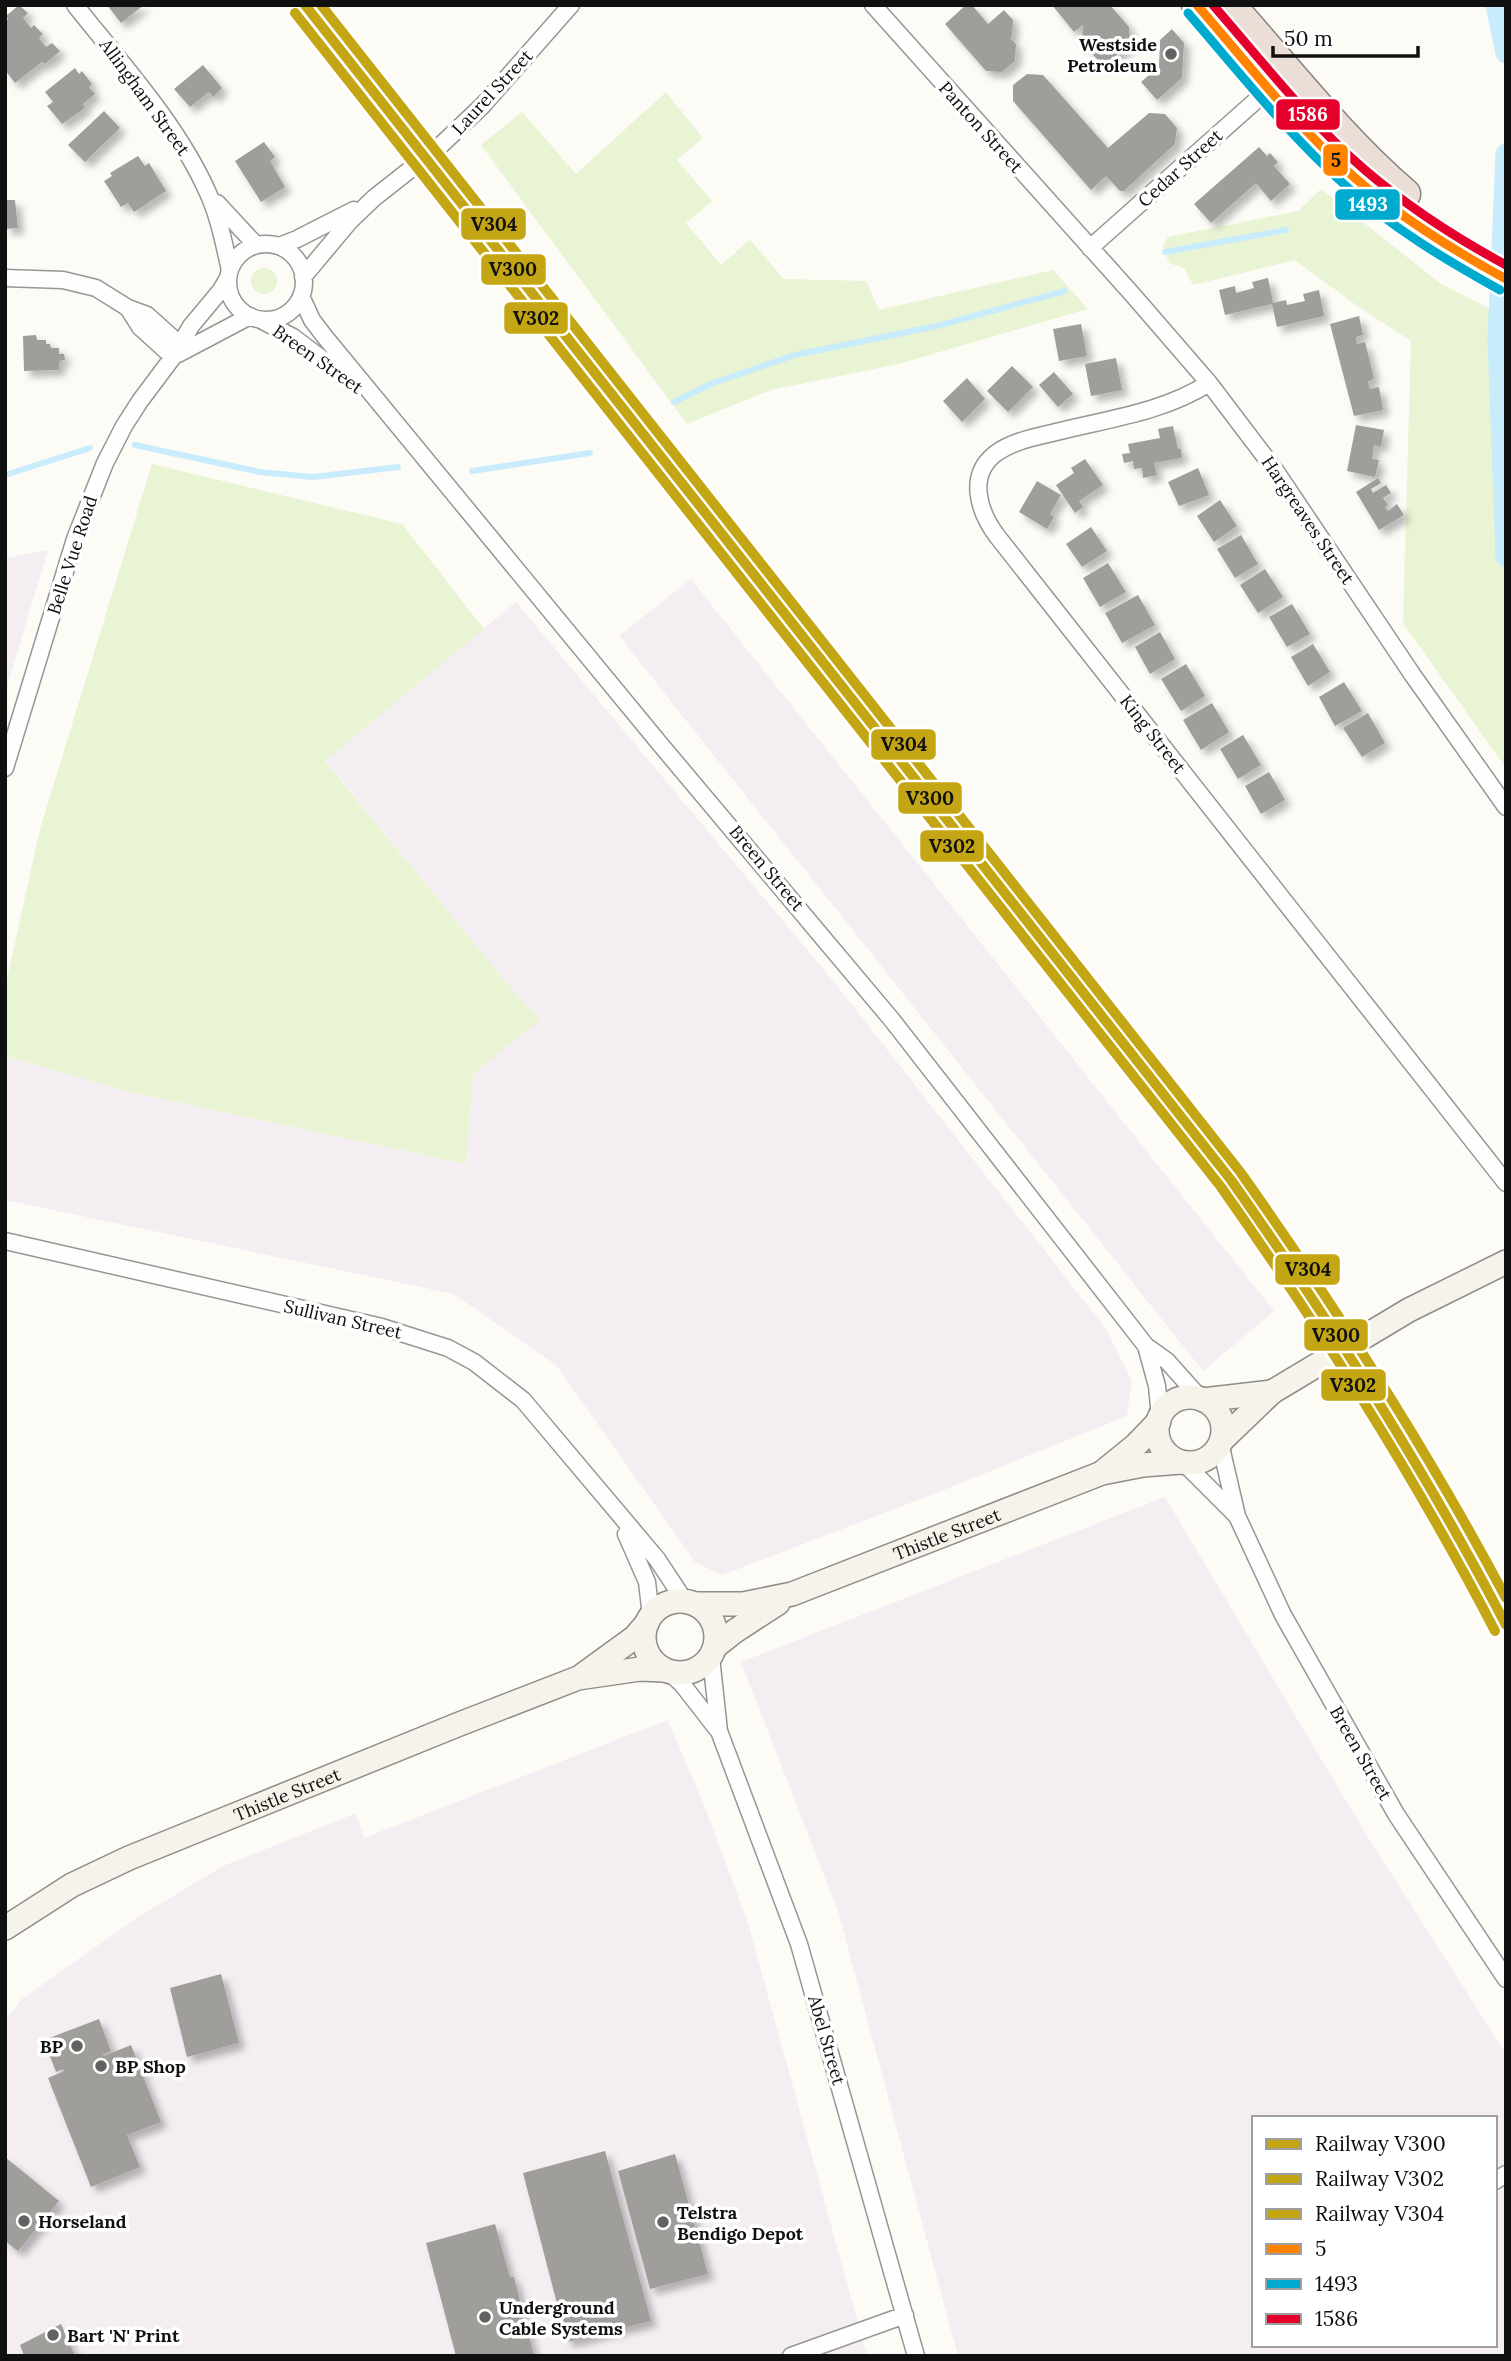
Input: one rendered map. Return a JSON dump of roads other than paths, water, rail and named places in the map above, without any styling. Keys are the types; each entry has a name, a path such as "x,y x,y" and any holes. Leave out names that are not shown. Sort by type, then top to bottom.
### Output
{"highway":[{"path":"1196,5 1384,176 1506,279"},
{"path":"1230,5 1280,80"},
{"path":"1471,250 1506,258"}],"street":[{"name":"Allingham Street","path":"75,5 161,115 209,193 244,235 256,245"},
{"name":"Laurel Street","path":"303,277 340,231 374,198 440,146 483,105 571,5"},
{"name":"Panton Street","path":"873,5 1090,248"},
{"name":"Cedar Street","path":"1090,248 1280,80"},
{"name":"Allingham Street","path":"209,193 220,226 229,274"},
{"name":"Laurel Street","path":"279,246 328,224 374,198"},
{"path":"256,245 279,246 295,258 303,277 301,296 294,307 284,315 272,319 255,318 240,310 229,290 229,274 235,259 256,245"},
{"name":"Hargreaves Street","path":"1090,248 1209,383 1275,470 1412,674 1506,807"},
{"name":"Belle Vue Road","path":"5,768 75,539 95,485 124,426 180,350 191,326 221,290 229,274"},
{"path":"5,278 63,280 96,288 128,308 147,314 180,350"},
{"name":"Breen Street","path":"301,296 312,320 376,400 892,1020 1146,1346 1167,1361 1202,1400"},
{"name":"Belle Vue Road","path":"180,350 255,318"},
{"name":"Breen Street","path":"255,318 279,328 302,343 376,400"},
{"name":"King Street","path":"1209,383 1189,396 1167,404 1005,447 986,463 981,474 978,486 982,513 996,536 1506,1184"},
{"name":"Sullivan Street","path":"5,1241 382,1327 448,1348 474,1362 523,1400 690,1602"},
{"path":"1272,1392 1202,1400 1181,1399 1165,1409 1159,1419 1157,1431 1164,1451 1182,1462 1206,1460 1221,1441 1272,1392 1377,1328 1506,1262"},
{"name":"Breen Street","path":"1146,1346 1157,1386 1159,1419"},
{"path":"1202,1400 1218,1412 1223,1430 1221,1441"},
{"name":"Thistle Street","path":"1102,1473 1136,1445 1159,1419"},
{"name":"Breen Street","path":"1221,1441 1237,1516 1283,1615 1396,1814 1506,1979"},
{"name":"Breen Street","path":"1182,1462 1237,1516"},
{"name":"Thistle Street","path":"690,1602 743,1604 792,1594 1102,1473 1182,1462"},
{"name":"Sullivan Street","path":"616,1513 647,1582 649,1619"},
{"name":"Thistle Street","path":"713,1652 746,1622 792,1594"},
{"path":"671,1601 690,1602 707,1612 714,1622 717,1634 713,1652 703,1666 692,1672 680,1674 666,1671 648,1655 645,1644 649,1619 660,1607 671,1601"},
{"name":"Thistle Street","path":"578,1678 635,1637 649,1619"},
{"name":"Abel Street","path":"713,1652 719,1731 799,1944 916,2356"},
{"name":"Thistle Street","path":"5,1928 72,1885 129,1858 578,1678 640,1669 666,1671"},
{"name":"Abel Street","path":"666,1671 682,1684 719,1731"},
{"path":"791,2356 905,2315"}],"waterway":[{"path":"1496,5 1506,53"},
{"path":"1506,154 1498,338 1506,557"},
{"path":"1165,252 1286,230"},
{"path":"674,402 713,383 795,355 937,326 1065,291"},
{"path":"135,445 260,472 313,477 398,467"},
{"path":"5,475 90,448"},
{"path":"472,471 590,453"}],"rail line":[{"name":"V300","path":"305,5 1231,1180 1376,1398 1443,1510 1506,1625"},
{"name":"V304","path":"321,5 1241,1173 1380,1381 1506,1598"},
{"name":"V302","path":"295,13 1221,1187 1366,1404 1433,1517 1495,1631"}],"place":[{"name":"Westside Petroleum","path":"1171,54"},
{"name":"BP","path":"77,2046"},
{"name":"BP Shop","path":"101,2066"},
{"name":"Horseland","path":"24,2221"},
{"name":"Telstra Bendigo Depot","path":"663,2222"},
{"name":"Underground Cable Systems","path":"485,2317"},
{"name":"Bart 'N' Print","path":"53,2335"}]}
